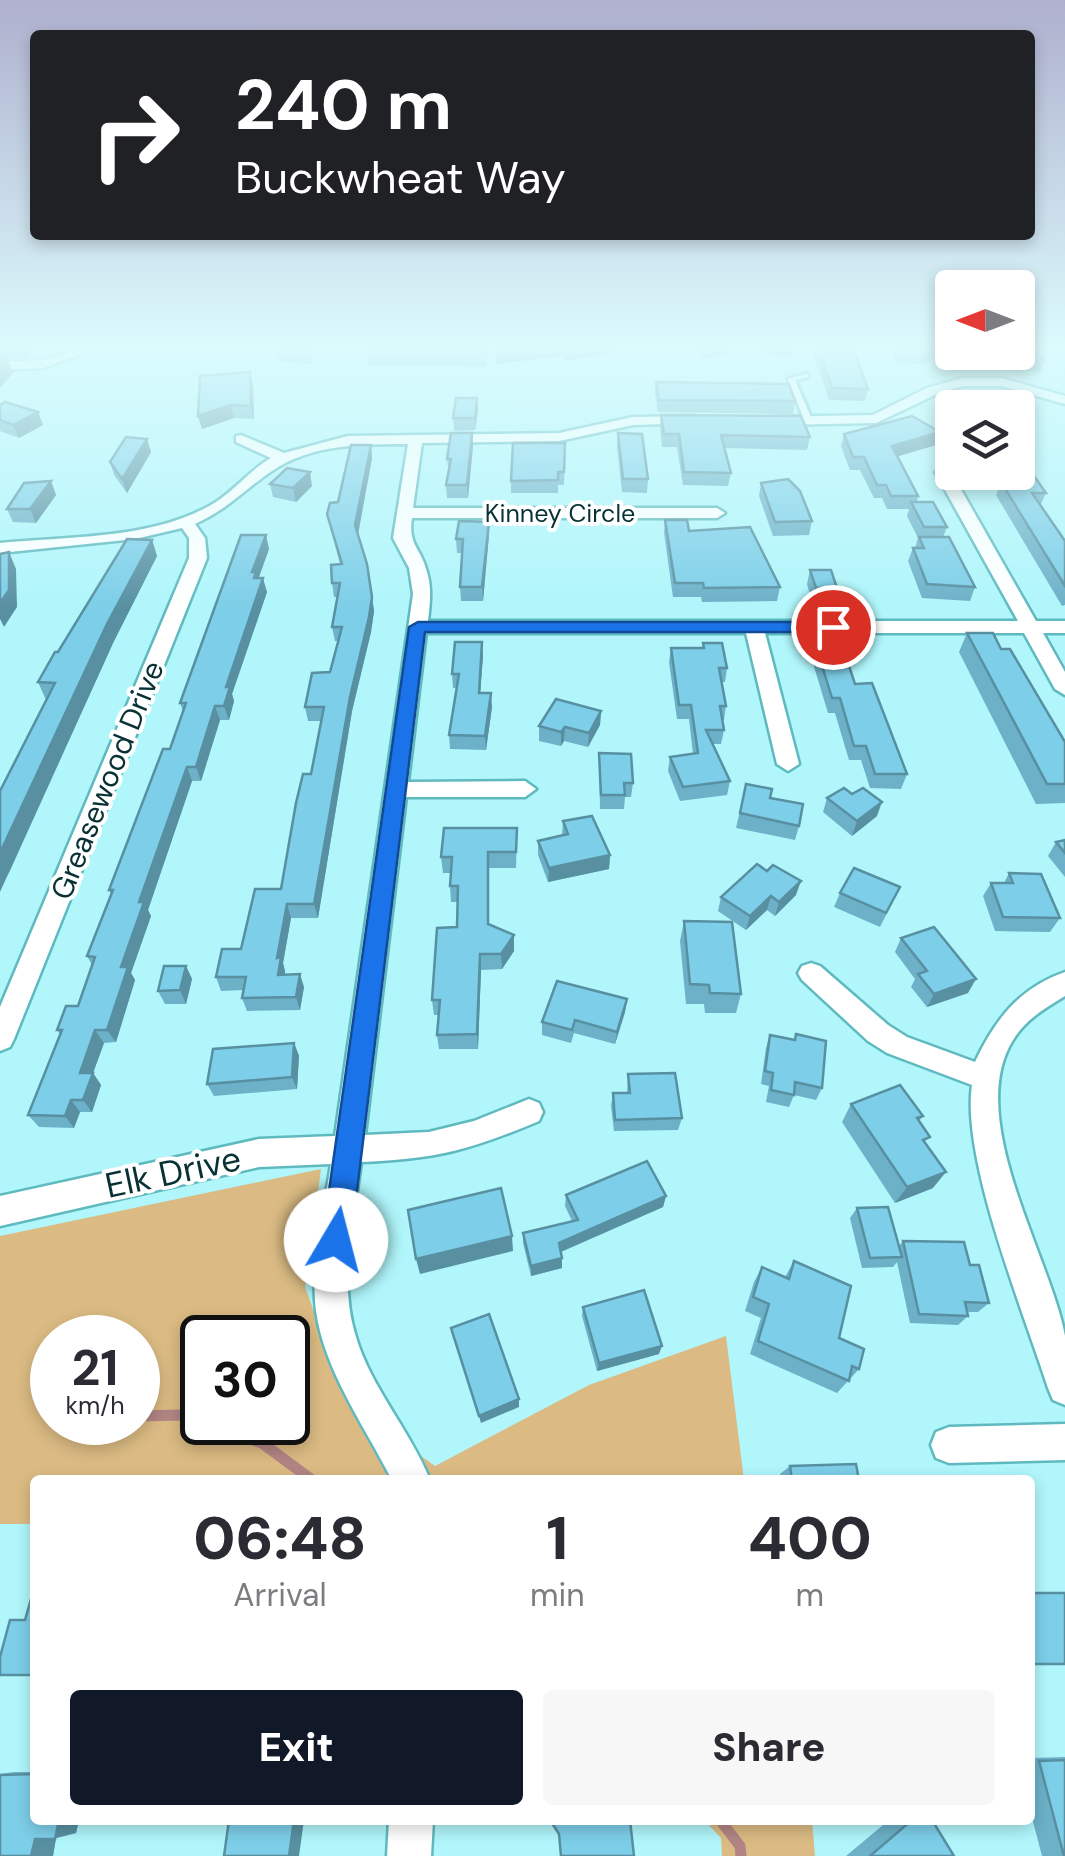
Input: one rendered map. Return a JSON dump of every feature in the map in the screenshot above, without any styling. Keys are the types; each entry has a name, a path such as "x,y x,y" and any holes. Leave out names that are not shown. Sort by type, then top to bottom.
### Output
{"street":[{"path":"0,548 135,534 186,522 222,505 265,468 283,458 348,440 566,436"},
{"path":"409,1475 340,1347 332,1309 332,1270 418,627 422,581 402,538 416,438"},
{"path":"241,439 283,458"},
{"path":"952,490 1065,689"},
{"name":"Kinney Circle","path":"404,513 717,513"},
{"name":"Greasewood Drive","path":"0,1039 198,558 198,538 186,522"},
{"path":"418,627 1065,627"},
{"path":"754,627 788,764"},
{"path":"396,790 525,789"},
{"path":"811,973 897,1045 985,1078"},
{"path":"1065,983 1028,1004 1013,1018 990,1056 982,1100 987,1146 1065,1388"},
{"name":"Elk Drive","path":"0,1211 223,1159 295,1149 430,1146 476,1134 529,1112"},
{"path":"949,1445 1065,1442"},
{"path":"409,1856 412,1825"}],"shaded area":[{"path":"321,1169 305,1287 348,1404 435,1466 589,1385 726,1336 743,1475 30,1475 30,1524 0,1524 0,1236"},
{"path":"709,1825 812,1825 815,1856 722,1856 721,1838"}],"building":[{"path":"451,436 472,436 467,485 446,485 451,459 447,459"},
{"path":"618,436 642,436 648,479 623,479"},
{"path":"679,436 721,436 731,473 684,472"},
{"path":"845,436 928,436 892,446 918,496 891,496 886,485 877,485 864,457 853,457"},
{"path":"126,437 147,439 122,479 110,462"},
{"path":"513,443 565,443 564,472 558,472 558,480 511,481"},
{"path":"351,445 371,445 355,525 372,597 350,697 314,904 287,904 277,958 281,957 278,975 300,974 296,997 242,998 246,977 216,977 222,949 241,949 255,889 281,889 303,774 311,774 324,707 305,707 312,673 330,672 342,627 332,627 340,583 332,583 331,565 342,564 327,514 330,503 338,502"},
{"path":"287,468 310,472 293,488 270,484"},
{"path":"1035,477 1046,493 1032,493 1065,541 1065,586 1006,490 1035,490"},
{"path":"788,479 800,491 812,521 775,522 761,483"},
{"path":"51,481 30,509 7,509 24,483"},
{"path":"911,502 933,502 947,527 924,527"},
{"path":"665,520 687,520 689,531 750,527 780,587 704,588 703,583 675,583"},
{"path":"459,521 489,522 482,587 460,587 463,539 456,539"},
{"path":"241,535 266,535 252,572 256,572 254,578 263,578 226,687 230,687 224,706 215,706 196,767 187,767 139,902 144,902 121,967 128,967 107,1030 95,1030 80,1073 93,1073 83,1100 71,1100 65,1116 28,1115 62,1030 57,1030 66,1006 78,1006 95,957 87,956 113,890 109,890 163,749 170,749 186,703 180,703"},
{"path":"919,537 949,537 975,587 927,584 913,548 924,548"},
{"path":"127,539 152,540 107,624 0,853 0,791 55,683 38,682"},
{"path":"9,552 9,590 0,603 0,554"},
{"path":"810,570 831,570 837,588 816,588"},
{"path":"967,633 993,633 1001,649 1010,649 1065,742 1065,784 1047,784"},
{"path":"813,636 839,636 855,684 872,683 907,774 875,774 866,746 854,746 840,698 832,698"},
{"path":"455,642 482,642 479,693 491,693 485,736 449,735 459,674 452,674"},
{"path":"703,643 722,643 727,668 719,668 726,706 720,706 724,730 706,730 730,781 683,787 670,757 698,753 691,705 679,705 671,648 704,648"},
{"path":"556,699 601,711 589,733 539,726"},
{"path":"599,753 631,754 633,783 624,783 625,795 601,795"},
{"path":"746,784 772,789 770,798 803,804 799,826 740,813"},
{"path":"844,788 852,794 863,788 882,802 857,821 827,798"},
{"path":"592,816 610,855 549,868 538,841 568,834 563,821"},
{"path":"444,828 517,828 516,852 488,852 488,924 514,935 501,954 480,954 477,1034 437,1035 440,1000 432,1000 437,928 457,927 458,886 450,886 452,857 441,857"},
{"path":"757,864 767,871 773,865 801,881 779,902 771,896 750,916 721,897"},
{"path":"854,868 900,887 886,913 840,893"},
{"path":"1009,873 1041,874 1060,918 1003,917 991,883 1013,883"},
{"path":"684,921 732,922 741,994 710,993 709,985 690,984"},
{"path":"934,927 976,979 934,994 918,974 927,971 901,938"},
{"path":"164,966 186,966 180,990 158,991"},
{"path":"557,981 627,999 617,1032 575,1020 572,1030 542,1022"},
{"path":"796,1034 826,1041 822,1088 795,1082 794,1095 771,1090 773,1073 765,1071 770,1035 795,1040"},
{"path":"294,1043 292,1077 207,1084 213,1049"},
{"path":"675,1073 682,1118 615,1120 613,1093 630,1093 628,1074"},
{"path":"900,1085 923,1116 917,1118 930,1137 923,1140 946,1172 907,1187 851,1104"},
{"path":"647,1161 666,1196 559,1243 562,1258 531,1266 523,1233 578,1220 566,1195"},
{"path":"501,1188 512,1236 416,1259 408,1210"},
{"path":"888,1207 902,1257 870,1258 857,1208"},
{"path":"903,1241 964,1242 970,1265 979,1265 989,1303 965,1302 968,1316 919,1314"},
{"path":"794,1261 851,1286 839,1338 864,1349 859,1369 852,1366 849,1381 758,1341 769,1304 753,1297 762,1267 789,1279"},
{"path":"644,1290 662,1346 599,1363 583,1307"},
{"path":"489,1314 519,1399 479,1416 451,1328"},
{"path":"856,1464 858,1475 791,1475 790,1466"},
{"path":"1035,1593 1065,1593 1065,1664 1035,1664"},
{"path":"30,1602 30,1675 0,1675 0,1657 10,1620 25,1620"},
{"path":"1065,1760 1065,1856 1064,1856 1039,1761"},
{"path":"30,1774 30,1825 58,1825 55,1839 35,1839 31,1856 0,1856 0,1775"},
{"path":"228,1825 293,1825 289,1856 224,1856"},
{"path":"553,1825 631,1825 634,1856 561,1856 559,1834"},
{"path":"906,1825 935,1825 954,1856 870,1856"}],"waterway":[{"path":"160,1416 180,1415"},
{"path":"265,1445 305,1475"},
{"path":"724,1825 740,1846 741,1856"}],"route":[{"path":"336,1240 418,627 833,627"}]}
